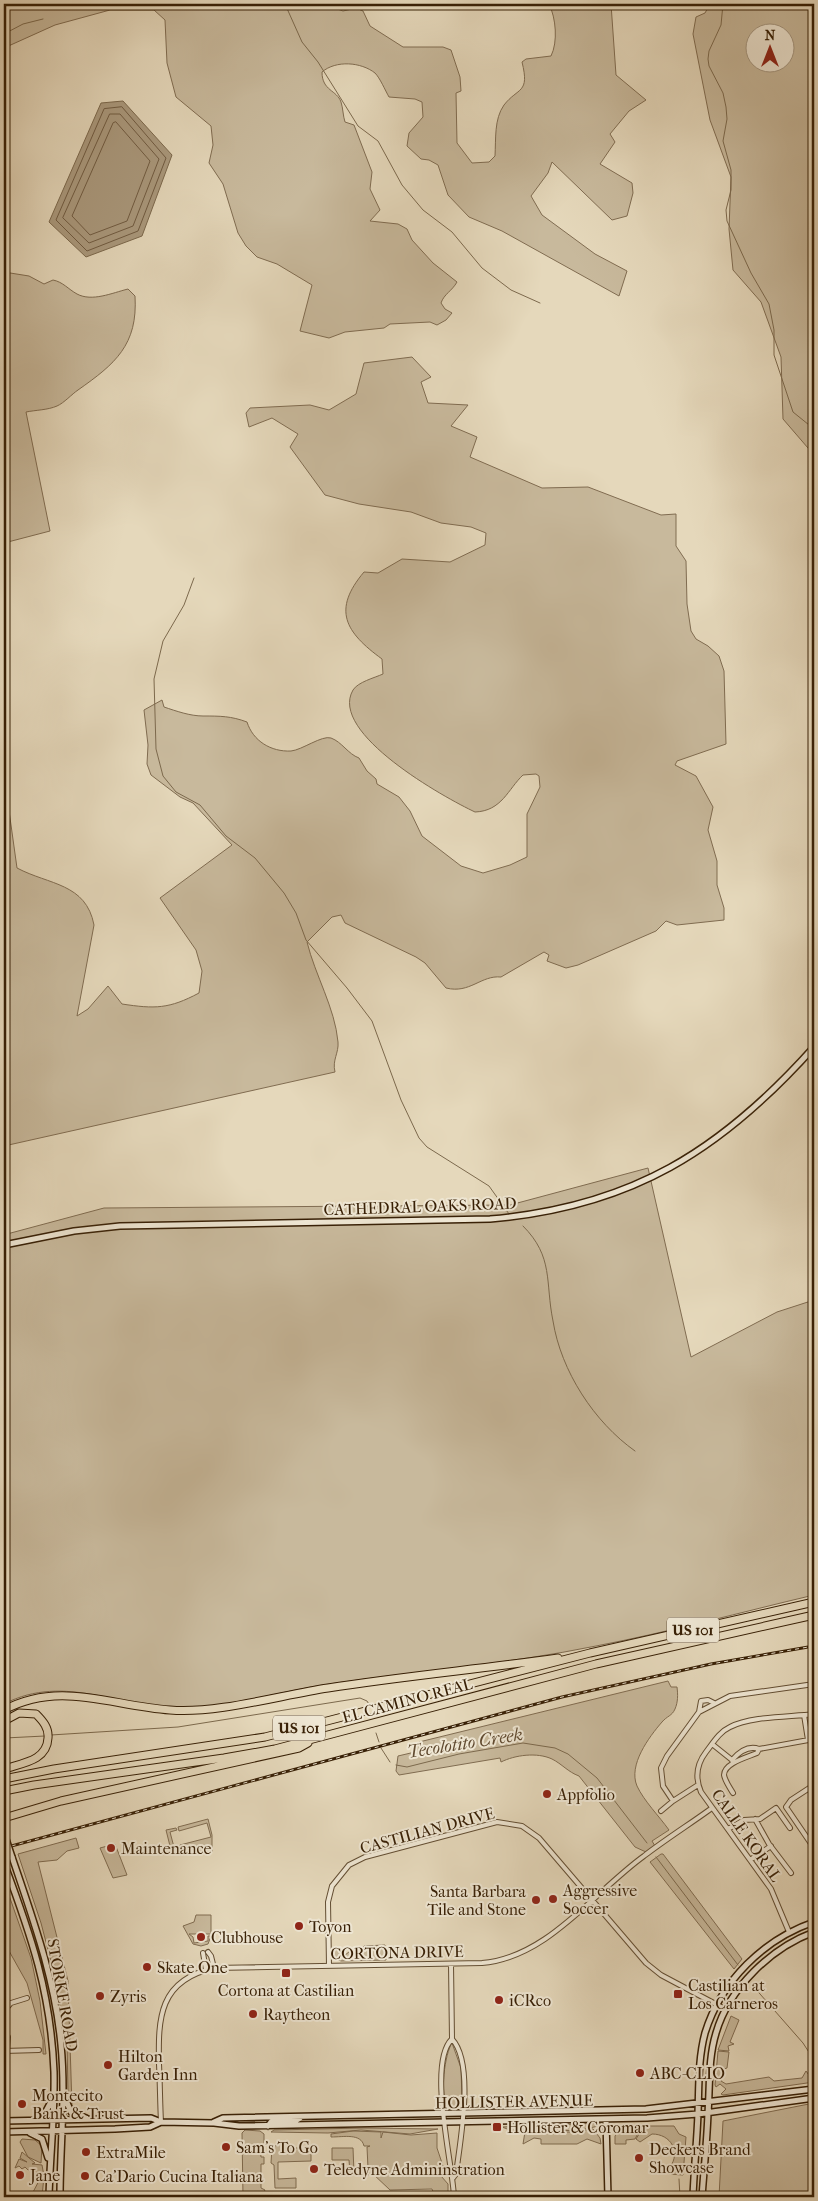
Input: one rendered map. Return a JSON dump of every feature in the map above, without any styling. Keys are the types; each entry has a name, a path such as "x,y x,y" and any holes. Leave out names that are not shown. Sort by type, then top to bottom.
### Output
{"highway":[{"name":"EL CAMINO REAL","path":"4,1779 54,1769 265,1737 590,1653 814,1601"},
{"name":"EL CAMINO REAL","path":"4,1791 68,1779 224,1758 314,1739 596,1664 814,1615"},
{"path":"755,1628 766,1630 814,1619"},
{"path":"4,1710 31,1698 59,1694 159,1710 189,1711 327,1688 590,1653"},
{"path":"4,1721 19,1713 36,1714 47,1729 48,1742 42,1754 36,1759 4,1769"},
{"path":"4,1818 81,1797 299,1748 314,1739"}],"main road":[{"name":"CATHEDRAL OAKS ROAD","path":"4,1245 74,1232 120,1226 490,1219 531,1215 575,1206 636,1185 698,1152 764,1100 814,1047"},
{"name":"STORKE ROAD","path":"4,1834 40,1939 60,2035 62,2088 60,2197"},
{"name":"STORKE ROAD","path":"4,1863 30,1932 41,1971 49,2020 54,2092 49,2197"},
{"path":"694,2197 700,2063 705,2034 718,2005 745,1967 763,1950 789,1932 814,1922"},
{"path":"702,2197 709,2102 709,2074 715,2035 726,2009 751,1975 778,1952 814,1932"},
{"path":"62,2088 71,2112 97,2119"},
{"name":"HOLLISTER AVENUE","path":"214,2123 223,2118 608,2111 698,2104 814,2089"},
{"path":"29,2120 45,2113 51,2104 54,2092"},
{"name":"HOLLISTER AVENUE","path":"4,2121 150,2118 161,2122 268,2126 606,2120 698,2114 814,2098"},
{"path":"268,2126 271,2122 295,2121 300,2117"},
{"path":"606,2120 608,2197"},
{"name":"HOLLISTER AVENUE","path":"4,2132 150,2127 161,2122"},
{"path":"14,2132 33,2134 42,2139 46,2147 49,2176"}],"street":[{"path":"812,1664 814,1679"},
{"path":"673,1801 663,1786 661,1768 666,1756 699,1712 714,1703 741,1694 814,1684"},
{"path":"699,1712 698,1706 701,1701 708,1700 714,1703"},
{"name":"CALLE KORAL","path":"789,1932 771,1889 712,1808 698,1785 698,1769 720,1733 736,1724 814,1714"},
{"path":"804,1716 808,1740"},
{"path":"733,1794 724,1774 732,1762 745,1750 814,1739"},
{"path":"712,1744 732,1762"},
{"path":"732,1762 757,1753 758,1749"},
{"path":"661,1811 698,1785"},
{"path":"814,1785 791,1800 786,1807 814,1848"},
{"name":"CORTONA DRIVE","path":"161,2122 158,2036 160,2016 166,2002 188,1978 214,1968 494,1962 523,1953 544,1940 644,1856 712,1808"},
{"path":"728,1830 744,1820 764,1817 776,1808 790,1828"},
{"path":"755,1819 771,1846 791,1873"},
{"name":"CASTILIAN DRIVE","path":"329,1966 328,1902 332,1886 348,1865 365,1857 483,1825 509,1823 532,1832 650,1968 726,2009"},
{"path":"750,1860 771,1846"},
{"path":"208,1952 214,1968"},
{"path":"202,1953 206,1970"},
{"path":"450,1964 452,2040 456,2044 464,2069 463,2114 456,2174 453,2178"},
{"path":"4,2011 11,2004 27,1998"},
{"path":"4,2031 8,2037 6,2051 39,2050"},
{"path":"452,2040 448,2043 442,2069 443,2115 450,2173 453,2178 454,2197"}],"shaded area":[{"path":"4,4 324,4 343,11 356,8 363,11 370,26 403,47 443,47 451,50 460,77 461,91 456,93 457,143 472,163 489,162 495,156 496,129 501,111 509,99 524,85 522,62 526,59 551,56 555,44 555,30 549,4 611,4 616,75 646,100 629,111 610,134 615,142 600,164 632,183 633,193 627,216 612,220 552,162 548,173 531,196 542,215 595,254 627,271 619,296 502,231 469,217 448,195 438,165 429,160 421,159 407,146 409,133 423,117 422,102 415,99 389,97 375,73 356,65 341,64 322,72 323,78 324,83 339,98 342,104 345,122 354,125 372,172 370,189 380,210 370,221 398,224 407,229 412,240 433,263 457,282 441,303 445,309 452,313 446,320 437,325 430,322 390,324 384,328 345,332 329,338 300,331 312,285 277,264 257,257 246,246 238,233 223,184 209,163 213,145 211,126 176,97 167,63 165,20 154,10 110,10 55,25 4,48"},
{"path":"710,4 814,4 814,455 783,419 781,357 761,302 733,270 729,229 731,177 710,120 693,34 696,17 705,13"},
{"path":"4,272 29,276 44,284 53,280 57,281 77,294 89,297 102,296 128,289 135,296 135,313 133,328 128,340 122,352 113,362 60,405 26,412 50,531 4,543"},
{"path":"412,357 431,377 421,382 428,403 468,405 451,426 477,437 470,457 542,488 588,487 661,515 676,514 676,546 686,561 687,604 691,631 696,639 708,646 719,656 724,671 726,744 677,761 675,765 696,776 713,807 708,830 717,861 717,885 724,908 724,920 677,925 666,921 656,931 578,965 566,968 547,961 549,955 544,952 501,977 487,979 462,989 454,989 446,988 425,963 416,957 345,923 341,915 332,917 307,942 336,1029 338,1046 334,1064 335,1072 4,1146 4,775 17,868 75,893 90,911 94,925 77,1016 88,1009 108,986 122,1004 144,1007 170,1005 199,993 202,971 196,950 160,898 232,845 193,803 180,797 151,775 147,764 148,745 144,710 162,700 164,707 183,713 198,716 231,717 247,722 258,740 277,750 291,751 322,739 331,738 335,740 359,758 367,771 376,779 377,784 399,797 410,811 422,836 461,866 483,873 510,865 527,857 527,814 540,787 539,776 536,774 523,775 498,804 484,811 475,812 417,779 393,762 373,744 357,725 350,707 355,687 362,682 383,674 382,659 359,639 347,620 348,598 364,572 378,573 402,559 450,562 485,545 486,533 471,527 441,523 411,512 359,504 325,495 290,447 298,434 272,418 249,427 246,413 250,408 310,405 329,410 356,394 364,363"},
{"path":"648,1168 691,1357 777,1312 814,1300 814,1595 651,1635 563,1652 496,1663 329,1684 204,1707 162,1707 94,1695 50,1691 27,1695 4,1704 4,1306 7,1234 104,1208 510,1205"},
{"path":"668,1681 671,1687 677,1687 678,1698 676,1706 672,1713 651,1735 641,1752 635,1769 635,1778 640,1792 669,1830 652,1841 655,1846 646,1852 635,1847 579,1776 556,1761 546,1757 526,1755 501,1762 500,1758 399,1775 396,1771 398,1756 415,1752 415,1746 419,1742"},
{"path":"208,1819 212,1835 212,1852 185,1855 182,1847 183,1855 172,1854 166,1830 176,1828 177,1830 170,1832 175,1851 181,1851 180,1845 211,1837 207,1823 179,1831 178,1827"},
{"path":"76,1838 79,1848 67,1851 57,1860 38,1862 68,1981 72,2107 68,2094 67,2041 53,1969 41,1923 18,1854"},
{"path":"115,1844 127,1875 113,1878 100,1848"},
{"path":"663,1854 742,1959 734,1969 650,1862"},
{"path":"4,1881 31,1958 40,2001 46,2054 43,2054 43,2040 27,1983 4,1942"},
{"path":"196,1915 211,1915 211,1934 189,1934 193,1937 194,1943 208,1941 208,1936 211,1936 208,1944 201,1946 193,1944 183,1926 194,1922"},
{"path":"385,1945 386,1960 341,1961 336,1958 333,1951 333,1949 339,1948 344,1956 350,1951 362,1951 364,1946"},
{"path":"731,2016 739,2020 730,2042 734,2044 728,2046 729,2051 718,2050"},
{"path":"452,2043 461,2068 462,2100 455,2107 448,2106 445,2101 443,2084 445,2065"},
{"path":"718,2051 729,2052 727,2068 724,2069 721,2081 726,2084 769,2077 774,2081 802,2078 806,2071 814,2082 723,2095 721,2094 726,2089 720,2084 716,2087 715,2085"},
{"path":"814,2103 814,2197 719,2197 723,2121"},
{"path":"599,2123 603,2125 576,2131 542,2129 515,2132 502,2127"},
{"path":"622,2126 642,2126 635,2139 626,2140 626,2144 615,2144 615,2136"},
{"path":"644,2126 674,2126 679,2134 686,2137 683,2175 669,2174 666,2166 670,2167 673,2161 674,2150 669,2140 652,2134 640,2142 636,2139"},
{"path":"438,2129 410,2134 361,2130 328,2133 271,2132 274,2130"},
{"path":"593,2129 600,2138 601,2144 587,2139 577,2144 541,2144 541,2139 534,2138 523,2144 525,2132 573,2132"},
{"path":"245,2130 260,2131 264,2134 264,2145 260,2146 261,2157 264,2157 264,2164 261,2164 261,2188 265,2190 264,2192 245,2193 245,2197 243,2197 242,2133"},
{"path":"353,2131 381,2132 381,2138 383,2132 411,2135 437,2133 437,2148 444,2169 441,2176 448,2184 448,2197 435,2197 432,2189 390,2190 372,2173 368,2175 364,2170 368,2168 367,2147 370,2146 364,2146 356,2137 331,2137 331,2134"},
{"path":"22,2139 35,2140 42,2146 41,2163 28,2157 20,2142"},
{"path":"281,2144 285,2148 311,2148 311,2161 278,2162 278,2179 296,2178 296,2188 275,2188 274,2165 271,2163 272,2147"},
{"path":"332,2148 353,2148 354,2173 350,2173 349,2160 332,2160"},
{"path":"22,2152 35,2163 32,2164 42,2165 44,2176 42,2197 36,2197 32,2194 41,2177 32,2168 28,2170 25,2167 22,2169 19,2166 15,2168 19,2159 27,2162 20,2158"}],"water":[{"path":"123,101 172,155 142,236 86,257 49,222 101,103"}],"waterway":[{"path":"285,4 302,42 318,62 358,126 378,141 402,185 423,210 452,232 482,268 511,290 540,303"},
{"path":"723,4 721,25 709,51 708,59 709,66 723,93 726,107 727,119 723,141 731,170 731,190 726,210 727,221 751,273 769,304 774,330 774,355 793,412 814,429"},
{"path":"4,34 23,24 43,19"},
{"path":"194,578 184,605 163,641 154,679 156,749 163,776 176,792 200,805 226,836 255,858 284,893 296,913 306,940 372,1021 401,1100 419,1138 427,1147 489,1186 509,1214"},
{"path":"523,1226 533,1237 544,1259 553,1321 563,1358 582,1394 593,1410 620,1439 635,1451"},
{"path":"51,1735 178,1727 360,1698 367,1701 370,1706"},
{"path":"376,1733 379,1742"},
{"path":"5,1738 45,1736"},
{"name":"Tecolotito Creek","path":"396,1765 407,1767 459,1754 523,1743 555,1748 568,1754 597,1778 647,1843"},
{"path":"381,1748 390,1762"},
{"name":"Tecolotito Creek","path":"656,1857 738,1965"},
{"path":"753,1986 803,2043 814,2060"},
{"path":"679,2179 680,2197"}],"railway":[{"path":"4,1848 562,1697 711,1664 814,1646"}],"place":[{"name":"Appfolio","path":"547,1794"},
{"name":"Maintenance","path":"111,1848"},
{"name":"Aggressive Soccer","path":"553,1899"},
{"name":"Santa Barbara Tile and Stone","path":"536,1900"},
{"name":"Toyon","path":"299,1926"},
{"name":"Clubhouse","path":"201,1937"},
{"name":"Skate One","path":"147,1967"},
{"name":"Cortona at Castilian","path":"286,1973"},
{"name":"Castilian at Los Carneros","path":"678,1994"},
{"name":"Zyris","path":"100,1996"},
{"name":"iCRco","path":"499,2000"},
{"name":"Raytheon","path":"253,2014"},
{"name":"Hilton Garden Inn","path":"108,2065"},
{"name":"ABC-CLIO","path":"640,2073"},
{"name":"Montecito Bank & Trust","path":"22,2104"},
{"name":"Hollister & Coromar","path":"497,2127"},
{"name":"Sam's To Go","path":"226,2147"},
{"name":"ExtraMile","path":"86,2152"},
{"name":"Deckers Brand Showcase","path":"639,2158"},
{"name":"Teledyne Admininstration","path":"314,2169"},
{"name":"Jane","path":"20,2175"},
{"name":"Ca'Dario Cucina Italiana","path":"85,2176"}]}
